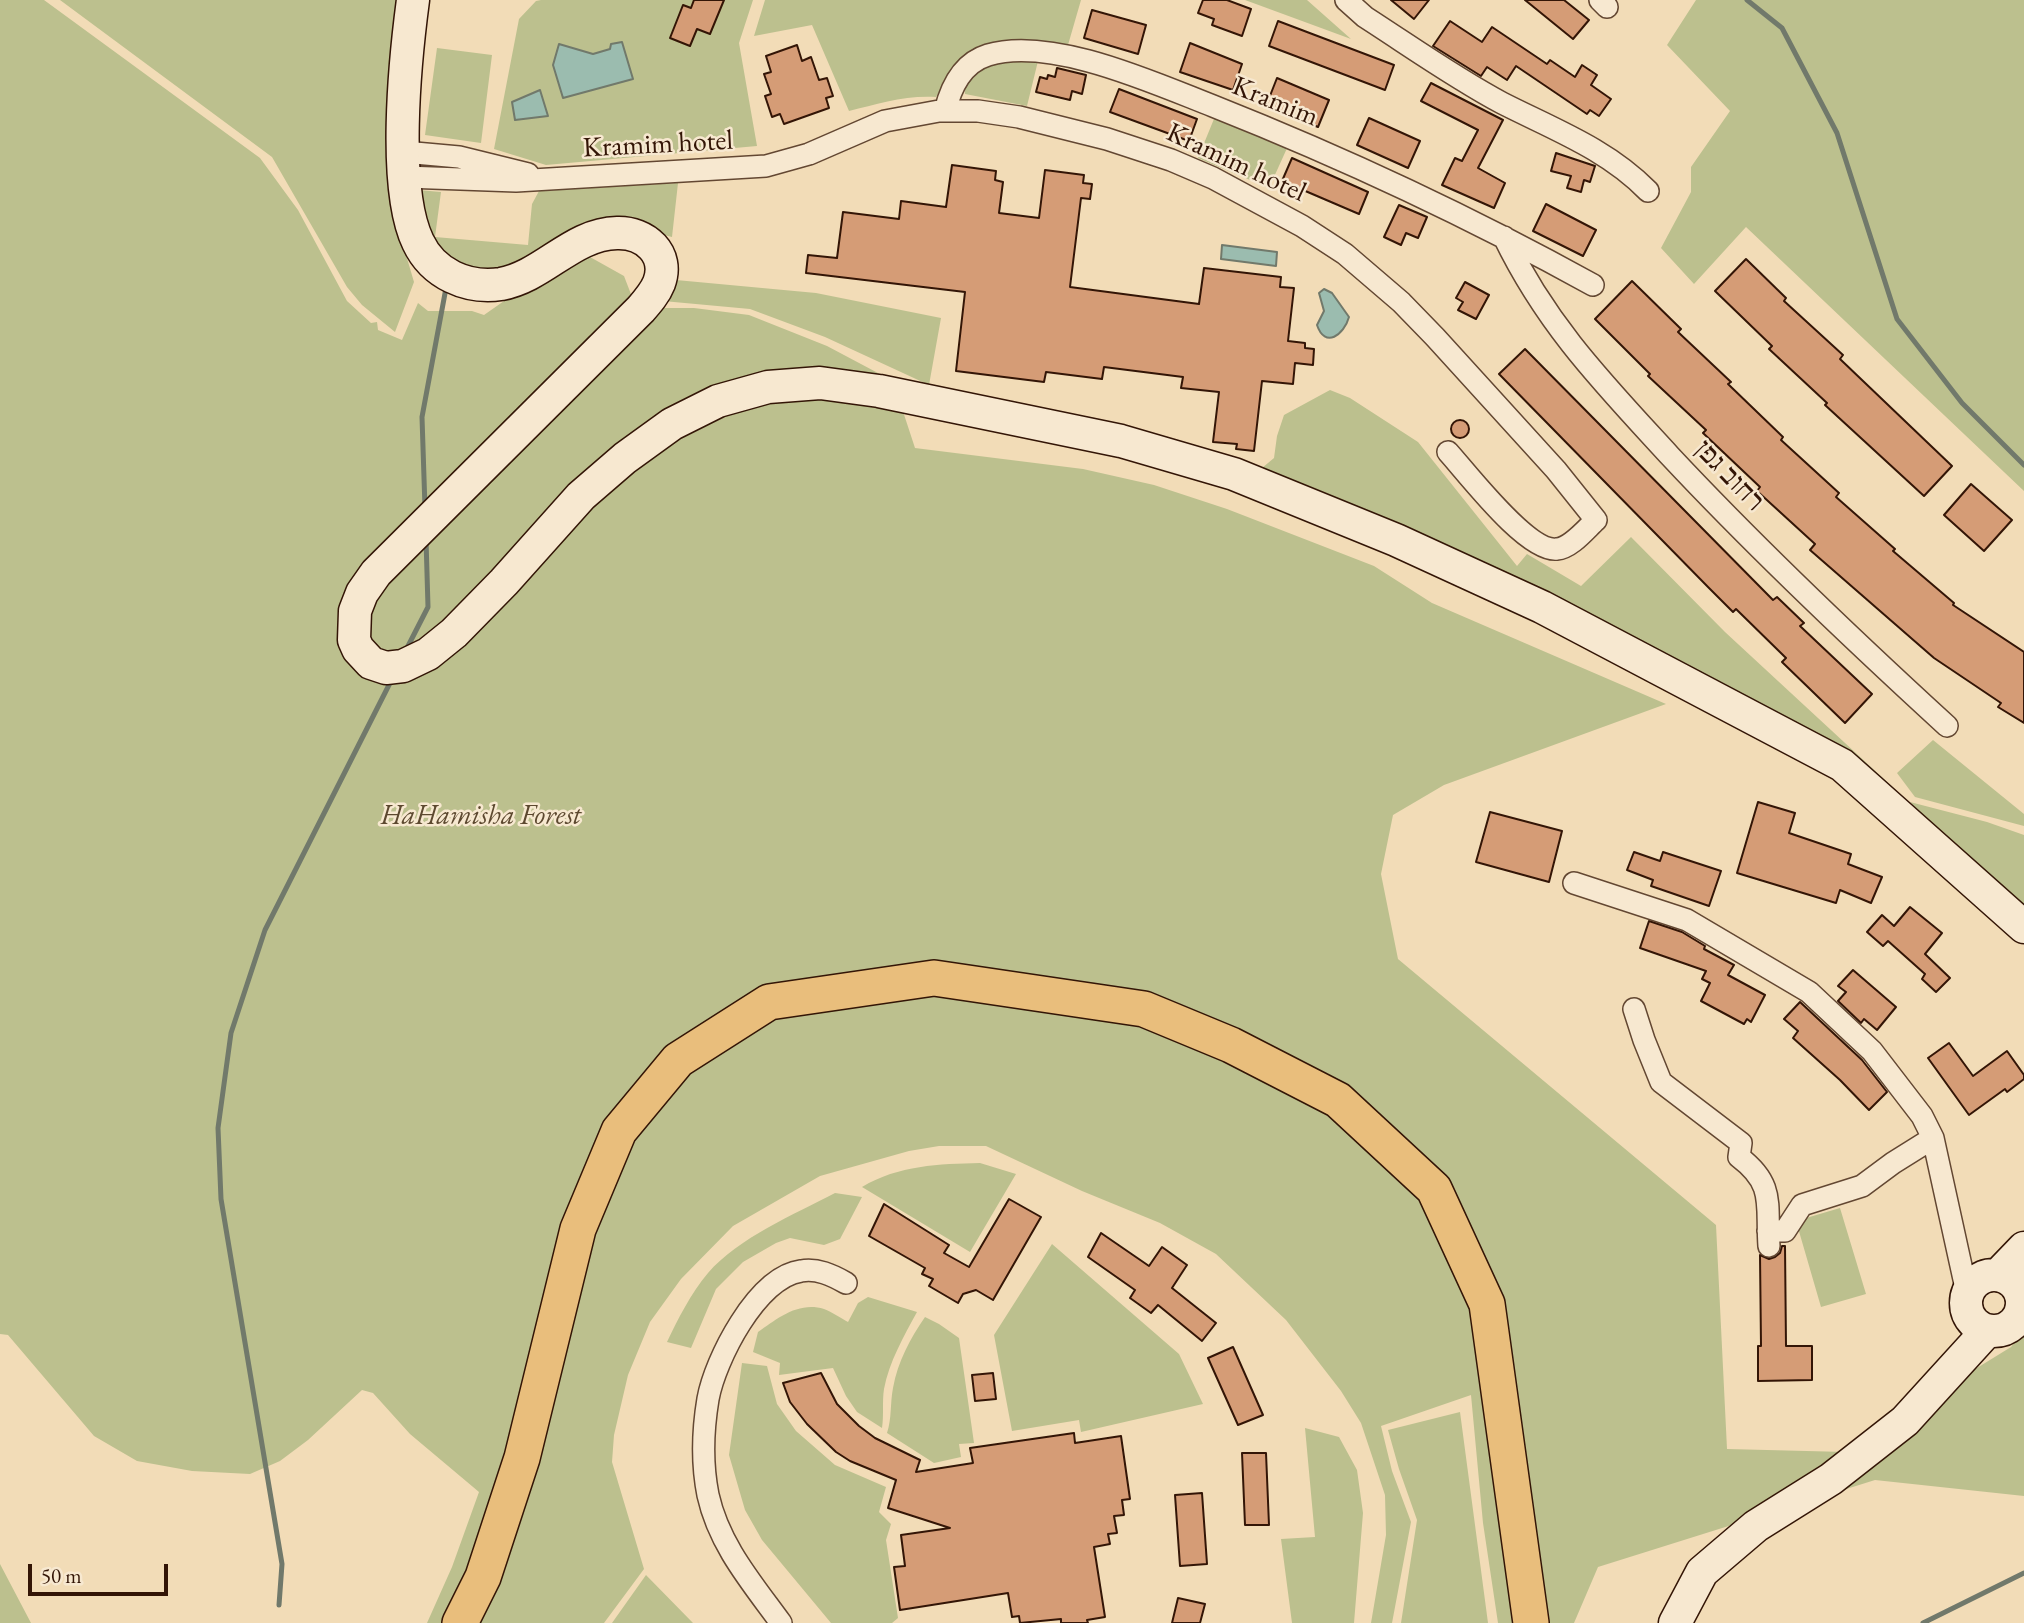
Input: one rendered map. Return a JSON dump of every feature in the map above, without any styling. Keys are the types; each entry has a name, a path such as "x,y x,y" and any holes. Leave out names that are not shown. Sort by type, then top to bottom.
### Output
{"main road":[{"path":"413,0 405,71 405,165 410,216 418,243 428,258 440,269 461,281 486,285 503,283 522,277 580,243 617,233 632,234 654,246 662,268 660,281 653,295 641,309 367,585 355,611 352,631 358,649 378,667 394,668 412,663 443,642 499,587 581,496 625,458 673,424 718,401 768,387 820,383 879,391 1121,441 1234,474 1396,540 1542,607 1842,765 2024,927"},
{"path":"460,1623 484,1577 518,1471 578,1229 619,1131 678,1060 769,1002 934,978 1144,1009 1231,1045 1338,1100 1434,1189 1487,1304 1531,1623"},
{"path":"1973,1312 2001,1331 2018,1318 2022,1297 2012,1274 2024,1248"},
{"path":"1675,1623 1702,1572 1756,1526 1831,1479 1905,1421 1952,1369 1973,1312 1979,1279 1988,1275 2012,1274"}],"street":[{"path":"1346,0 1365,18 1490,95 1604,155 1631,174 1648,191"},
{"name":"Kramim","path":"945,111 959,75 983,57 1024,51 1079,59 1139,78 1268,128 1387,180 1504,237 1593,285"},
{"name":"Kramim hotel","path":"405,165 488,181 543,180 766,166 808,154 885,121 920,113 978,111 1063,126 1128,145 1213,178 1302,226 1364,270 1418,319 1556,470 1596,520 1564,548 1554,550 1538,545 1517,529 1448,452"},
{"name":"רחוב גפן","path":"1504,237 1522,275 1544,310 1610,391 1800,590 1947,726"},
{"path":"1574,883 1687,920 1809,992 1872,1051 1922,1116 1933,1138 1973,1312"},
{"path":"1634,1009 1661,1082 1741,1143 1739,1157 1754,1168 1769,1198 1768,1238 1785,1231 1802,1205 1862,1186 1933,1138"},
{"path":"781,1623 732,1555 719,1529 708,1494 704,1460 708,1398 730,1341 749,1310 769,1287 799,1270 830,1274 846,1283"}],"green space":[{"name":"HaHamisha Forest","path":"0,0 44,0 260,158 298,210 347,301 371,323 377,322 378,330 402,340 418,303 428,311 472,311 484,315 554,266 590,257 624,276 634,302 650,308 694,308 749,315 827,346 893,381 915,448 1083,469 1154,485 1227,509 1374,566 1432,603 1666,704 1444,785 1393,815 1381,874 1398,959 1716,1225 1727,1449 1886,1453 1959,1379 2011,1347 2024,1330 2024,1496 1875,1480 1598,1567 1574,1623 1498,1623 1483,1523 1471,1395 1381,1426 1392,1471 1411,1522 1392,1623 1371,1623 1386,1535 1385,1495 1361,1423 1341,1391 1286,1320 1216,1254 1160,1223 1082,1191 986,1146 939,1146 909,1151 820,1176 733,1226 681,1279 650,1322 628,1375 614,1435 612,1462 644,1569 604,1623 427,1623 452,1567 479,1492 410,1434 373,1393 362,1390 308,1440 280,1461 250,1474 192,1471 137,1461 94,1436 8,1335 0,1334"},
{"path":"60,0 399,0 387,158 393,211 414,282 395,332 362,305 347,287 272,157"},
{"path":"753,0 739,43 757,146 546,165 494,149 519,19 536,1"},
{"path":"765,0 1081,0 1068,45 1024,40 991,43 977,49 963,60 936,97 903,99 849,111 812,25 754,36"},
{"path":"1245,0 1307,0 1351,39"},
{"path":"1696,0 2024,0 2024,491 1746,227 1694,284 1661,248 1691,192 1691,167 1730,111 1667,45"},
{"path":"437,48 492,55 481,143 425,135"},
{"path":"1008,60 1038,61 1027,106 965,94 965,86 973,74 986,66"},
{"path":"1216,114 1288,146 1269,188 1198,158"},
{"path":"678,183 672,237 660,234 482,271 452,258 435,243 425,221 418,190 441,192 435,237 528,245 532,204 539,191"},
{"path":"676,280 816,293 941,318 929,385 825,337 750,309 663,301"},
{"path":"1330,390 1350,398 1418,442 1517,566 1527,554 1581,586 1631,537 1725,632 1898,792 1777,712 1429,537 1262,468 1274,458 1284,415"},
{"path":"1933,740 2024,814 2024,826 1915,797 1897,773"},
{"path":"1910,802 1987,822 2024,835 2024,912"},
{"path":"980,1163 1016,1174 970,1252 862,1187 905,1170 934,1165"},
{"path":"835,1193 862,1197 840,1239 824,1245 790,1238 743,1262 716,1289 691,1348 667,1342 696,1289 720,1260 768,1228"},
{"path":"1840,1208 1866,1294 1821,1307 1796,1221"},
{"path":"1052,1244 1179,1354 1203,1404 1081,1432 1079,1420 1012,1431 994,1335"},
{"path":"868,1297 917,1312 889,1369 883,1394 882,1428 857,1412 833,1368 779,1375 780,1363 753,1352 758,1332 788,1313 814,1307 827,1310 848,1322 858,1303"},
{"path":"925,1317 959,1338 974,1443 959,1444 961,1457 934,1463 887,1433 893,1388 901,1359"},
{"path":"742,1363 767,1366 777,1404 796,1431 835,1465 886,1487 879,1512 891,1524 886,1540 898,1618 892,1623 831,1623 762,1540 745,1510 729,1455"},
{"path":"1460,1412 1488,1623 1401,1623 1417,1520 1388,1430"},
{"path":"1305,1428 1339,1437 1357,1470 1363,1513 1354,1623 1292,1623 1281,1539 1315,1537"},
{"path":"0,1564 31,1623 0,1623"},
{"path":"646,1575 693,1623 612,1623"}],"shaded area":[{"path":"622,42 633,79 563,98 553,65 559,44 593,54 610,49 611,44"},
{"path":"540,90 548,116 515,120 512,102"},
{"path":"1222,245 1277,252 1276,266 1221,259"},
{"path":"1324,289 1332,293 1349,317 1339,334 1329,338 1320,332 1317,325 1324,311 1319,293"}],"building":[{"path":"694,0 724,0 710,34 697,29 690,46 670,38 683,5 691,8"},
{"path":"1203,0 1227,0 1251,9 1242,36 1212,25 1214,19 1198,13"},
{"path":"1391,0 1429,0 1414,19"},
{"path":"1525,0 1564,0 1589,20 1573,39"},
{"path":"1092,10 1146,25 1138,54 1084,38"},
{"path":"1278,21 1394,65 1385,90 1269,46"},
{"path":"1450,21 1482,42 1492,27 1547,64 1550,60 1575,77 1582,65 1597,75 1591,85 1611,99 1599,116 1590,110 1587,114 1516,66 1507,80 1487,67 1481,76 1433,46"},
{"path":"1190,43 1242,64 1233,90 1180,72"},
{"path":"797,45 802,61 811,57 819,80 827,78 833,96 826,98 829,108 784,124 780,114 772,117 765,96 771,94 764,74 771,72 766,56"},
{"path":"1057,68 1086,75 1082,94 1072,91 1070,100 1036,92 1040,77 1055,77"},
{"path":"1277,78 1329,100 1318,127 1266,106"},
{"path":"1431,83 1503,120 1478,168 1505,183 1494,208 1442,185 1455,158 1462,161 1478,130 1421,101"},
{"path":"1119,89 1197,119 1189,141 1110,112"},
{"path":"1369,118 1420,141 1408,168 1357,145"},
{"path":"1556,153 1595,166 1590,182 1584,180 1581,192 1567,188 1571,176 1551,171"},
{"path":"1292,158 1368,192 1359,214 1282,181"},
{"path":"952,165 996,171 995,180 1003,182 999,213 1039,218 1045,170 1084,175 1083,183 1092,184 1090,199 1081,198 1070,287 1199,304 1204,268 1281,277 1280,287 1294,288 1288,341 1305,343 1305,348 1314,349 1313,365 1295,363 1293,384 1262,381 1254,451 1236,449 1237,444 1213,442 1219,392 1181,388 1183,377 1104,367 1102,379 1046,372 1044,382 956,371 965,292 806,273 808,255 837,258 843,212 899,219 901,201 946,207"},
{"path":"1546,204 1596,230 1583,256 1533,231"},
{"path":"1399,205 1427,217 1418,238 1406,233 1401,245 1384,237"},
{"path":"1746,259 1786,298 1784,301 1843,355 1840,359 1952,466 1924,496 1825,405 1827,403 1769,349 1772,346 1715,291"},
{"path":"1632,281 1681,329 1678,332 1731,382 1728,384 1783,437 1781,440 1839,493 1836,497 1895,549 1893,551 1954,603 1953,605 2024,652 2024,723 1998,707 2001,703 1934,658 1810,550 1815,544 1757,491 1760,487 1703,433 1706,430 1648,376 1650,374 1595,319"},
{"path":"1465,282 1489,295 1476,319 1458,310 1463,302 1456,298"},
{"path":"1525,349 1773,600 1777,597 1804,623 1800,626 1872,694 1845,723 1782,662 1786,658 1736,609 1733,612 1499,374"},
{"path":"1460,420 1468,425 1469,429 1464,437 1460,438 1452,433 1451,429 1456,421"},
{"path":"1971,484 2012,520 1984,551 1944,515"},
{"path":"1758,802 1795,813 1789,833 1851,854 1848,864 1882,877 1871,903 1840,890 1836,903 1737,873"},
{"path":"1490,812 1562,831 1549,882 1476,862"},
{"path":"1634,852 1660,861 1663,852 1721,871 1709,906 1651,886 1653,880 1627,870"},
{"path":"1910,907 1942,933 1925,954 1950,978 1936,992 1922,979 1925,974 1888,941 1883,946 1867,932 1882,915 1894,926"},
{"path":"1649,921 1682,932 1705,946 1704,949 1734,965 1728,975 1765,995 1751,1022 1747,1019 1744,1024 1701,1001 1710,983 1702,979 1706,971 1640,948"},
{"path":"1853,970 1896,1007 1877,1030 1864,1019 1861,1023 1838,1001 1846,992 1838,986"},
{"path":"1800,1002 1862,1060 1887,1092 1869,1110 1793,1038 1798,1031 1784,1019"},
{"path":"1949,1043 1973,1076 2007,1051 2024,1079 1969,1115 1928,1058"},
{"path":"1009,1199 1041,1217 993,1300 976,1290 963,1294 958,1303 929,1286 933,1279 922,1274 925,1268 869,1236 884,1204 949,1245 944,1253 969,1267"},
{"path":"1101,1233 1149,1266 1162,1247 1187,1265 1172,1288 1216,1323 1202,1341 1158,1305 1151,1313 1130,1298 1135,1290 1088,1257"},
{"path":"1782,1246 1785,1246 1786,1346 1812,1346 1812,1380 1758,1381 1758,1346 1761,1346 1760,1255 1769,1259 1775,1257"},
{"path":"1233,1347 1263,1415 1238,1425 1208,1358"},
{"path":"821,1373 837,1404 859,1426 875,1438 920,1460 916,1472 973,1463 970,1448 1074,1433 1075,1443 1121,1436 1130,1499 1122,1500 1124,1515 1114,1516 1117,1533 1108,1534 1110,1544 1094,1547 1105,1617 1087,1620 1088,1623 1061,1623 1061,1619 1020,1623 1019,1616 1012,1617 1008,1593 900,1610 894,1567 905,1566 901,1535 950,1528 888,1508 896,1480 850,1461 836,1452 807,1424 790,1402 783,1383"},
{"path":"993,1373 996,1399 975,1401 972,1375"},
{"path":"1242,1453 1266,1453 1269,1525 1245,1525"},
{"path":"1202,1493 1207,1564 1180,1566 1175,1495"},
{"path":"1178,1598 1205,1604 1200,1623 1172,1623"}],"waterway":[{"path":"1747,0 1782,28 1837,133 1897,319 1962,403 2024,465"},
{"path":"425,508 422,417 446,288 444,287"},
{"path":"406,650 428,607 426,539"},
{"path":"279,1605 282,1564 221,1199 218,1128 231,1033 265,930 393,677"},
{"path":"1923,1623 2024,1573"}]}
